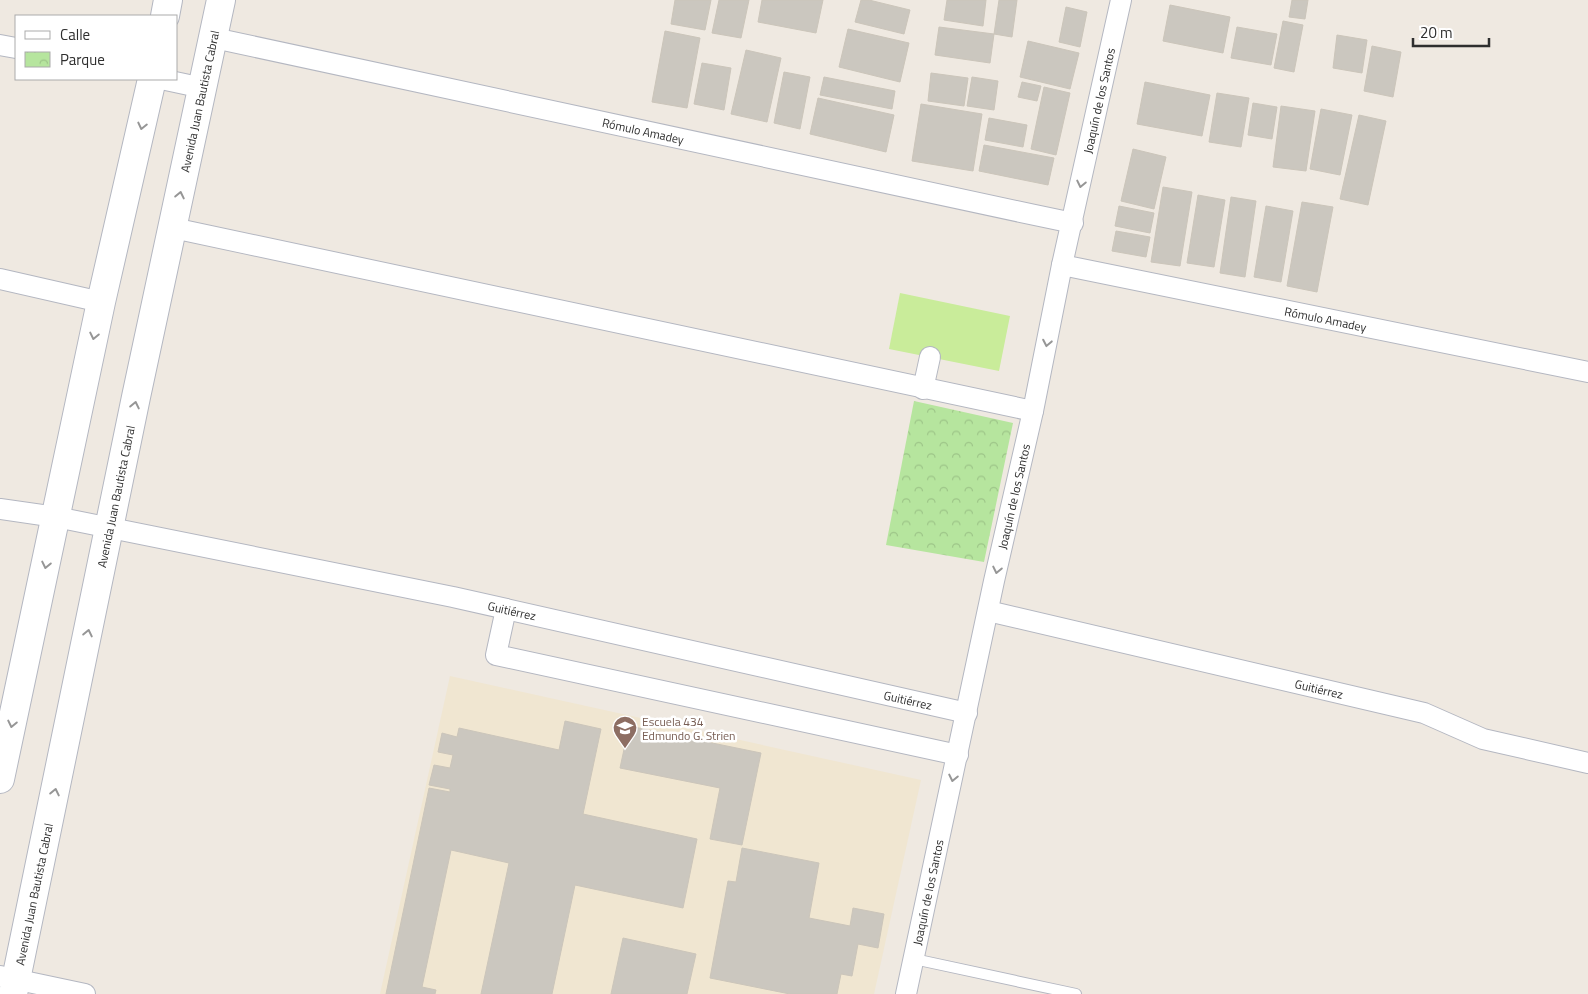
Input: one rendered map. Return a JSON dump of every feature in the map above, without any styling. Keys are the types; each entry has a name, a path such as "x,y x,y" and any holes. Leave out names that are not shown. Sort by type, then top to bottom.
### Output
{"main road":[{"path":"165,15 168,0"},
{"name":"Avenida Juan Bautista Cabral","path":"10,983 109,529 221,0"},
{"path":"0,779 101,302 152,80"}],"street":[{"name":"Joaquín de los Santos","path":"906,994 1033,411 1062,265 1121,0"},
{"name":"Rómulo Amadey","path":"214,38 1072,223"},
{"path":"0,44 15,48"},
{"path":"166,80 203,88"},
{"path":"173,228 1033,411"},
{"name":"Rómulo Amadey","path":"1062,265 1588,372"},
{"path":"0,280 101,302"},
{"path":"923,388 930,357"},
{"name":"Guitiérrez","path":"0,509 56,517 453,597 967,714"},
{"path":"506,610 496,655 958,755"},
{"name":"Guitiérrez","path":"988,611 1424,713 1483,739 1588,763"},
{"path":"10,983 85,994"}],"lane":[{"path":"914,958 1076,994"}],"shaded area":[{"path":"450,676 921,780 874,994 380,994"}],"green space":[{"path":"900,293 1010,316 999,371 889,349"},
{"path":"914,401 1013,423 984,562 886,545"}],"building":[{"path":"675,0 711,0 705,30 671,24"},
{"path":"719,0 749,0 741,38 712,33"},
{"path":"762,0 823,0 816,33 758,22"},
{"path":"861,0 869,0 910,10 904,34 855,22"},
{"path":"947,0 986,0 983,26 944,20"},
{"path":"999,0 1017,0 1012,37 994,34"},
{"path":"1292,0 1308,0 1305,19 1289,17"},
{"path":"1170,5 1230,17 1223,53 1163,41"},
{"path":"1066,7 1087,12 1080,47 1059,42"},
{"path":"1283,21 1303,25 1294,72 1274,68"},
{"path":"939,27 994,34 990,63 935,55"},
{"path":"1237,27 1277,34 1271,65 1231,58"},
{"path":"848,29 909,43 900,82 839,67"},
{"path":"665,31 700,38 687,108 652,102"},
{"path":"1337,35 1367,40 1362,73 1333,68"},
{"path":"1028,41 1079,53 1070,89 1020,77"},
{"path":"1372,46 1401,52 1393,97 1364,91"},
{"path":"746,50 781,58 767,122 731,114"},
{"path":"702,63 731,68 724,110 694,104"},
{"path":"784,72 810,77 800,129 774,123"},
{"path":"931,73 968,78 964,106 928,101"},
{"path":"824,77 895,91 892,109 820,95"},
{"path":"972,77 998,81 994,110 967,106"},
{"path":"1022,82 1041,86 1037,101 1018,97"},
{"path":"1145,82 1210,95 1202,136 1137,124"},
{"path":"1044,87 1070,93 1056,155 1031,149"},
{"path":"1217,93 1249,98 1241,147 1209,142"},
{"path":"818,98 894,115 886,152 810,134"},
{"path":"1253,103 1277,107 1272,139 1248,135"},
{"path":"921,104 982,114 973,171 912,161"},
{"path":"1281,106 1315,111 1306,171 1273,167"},
{"path":"1321,109 1352,115 1340,175 1310,169"},
{"path":"1359,115 1386,121 1368,205 1340,199"},
{"path":"989,118 1027,125 1023,147 985,140"},
{"path":"984,145 1054,158 1048,185 979,171"},
{"path":"1133,149 1166,157 1154,209 1121,201"},
{"path":"1163,187 1192,192 1180,266 1151,262"},
{"path":"1198,195 1225,200 1214,267 1187,263"},
{"path":"1231,197 1256,201 1245,277 1220,273"},
{"path":"1302,202 1333,207 1317,292 1287,286"},
{"path":"1119,206 1154,213 1150,233 1115,226"},
{"path":"1266,206 1293,211 1281,282 1254,277"},
{"path":"1116,231 1150,237 1146,257 1112,251"},
{"path":"565,721 601,729 583,814 697,839 683,908 575,885 552,994 481,994 509,863 451,850 422,987 436,990 435,994 386,994 429,788 450,792 450,789 429,785 434,765 450,768 453,755 438,752 442,733 457,737 459,728 559,750"},
{"path":"629,726 761,753 742,845 710,839 720,788 620,768"},
{"path":"742,848 819,863 809,918 850,926 853,908 884,914 878,948 858,944 852,976 841,974 837,994 790,994 710,978 728,881 736,882"},
{"path":"623,938 696,954 687,994 611,994"}],"place":[{"name":"Escuela 434 Edmundo G. Strien","path":"625,749"}]}
